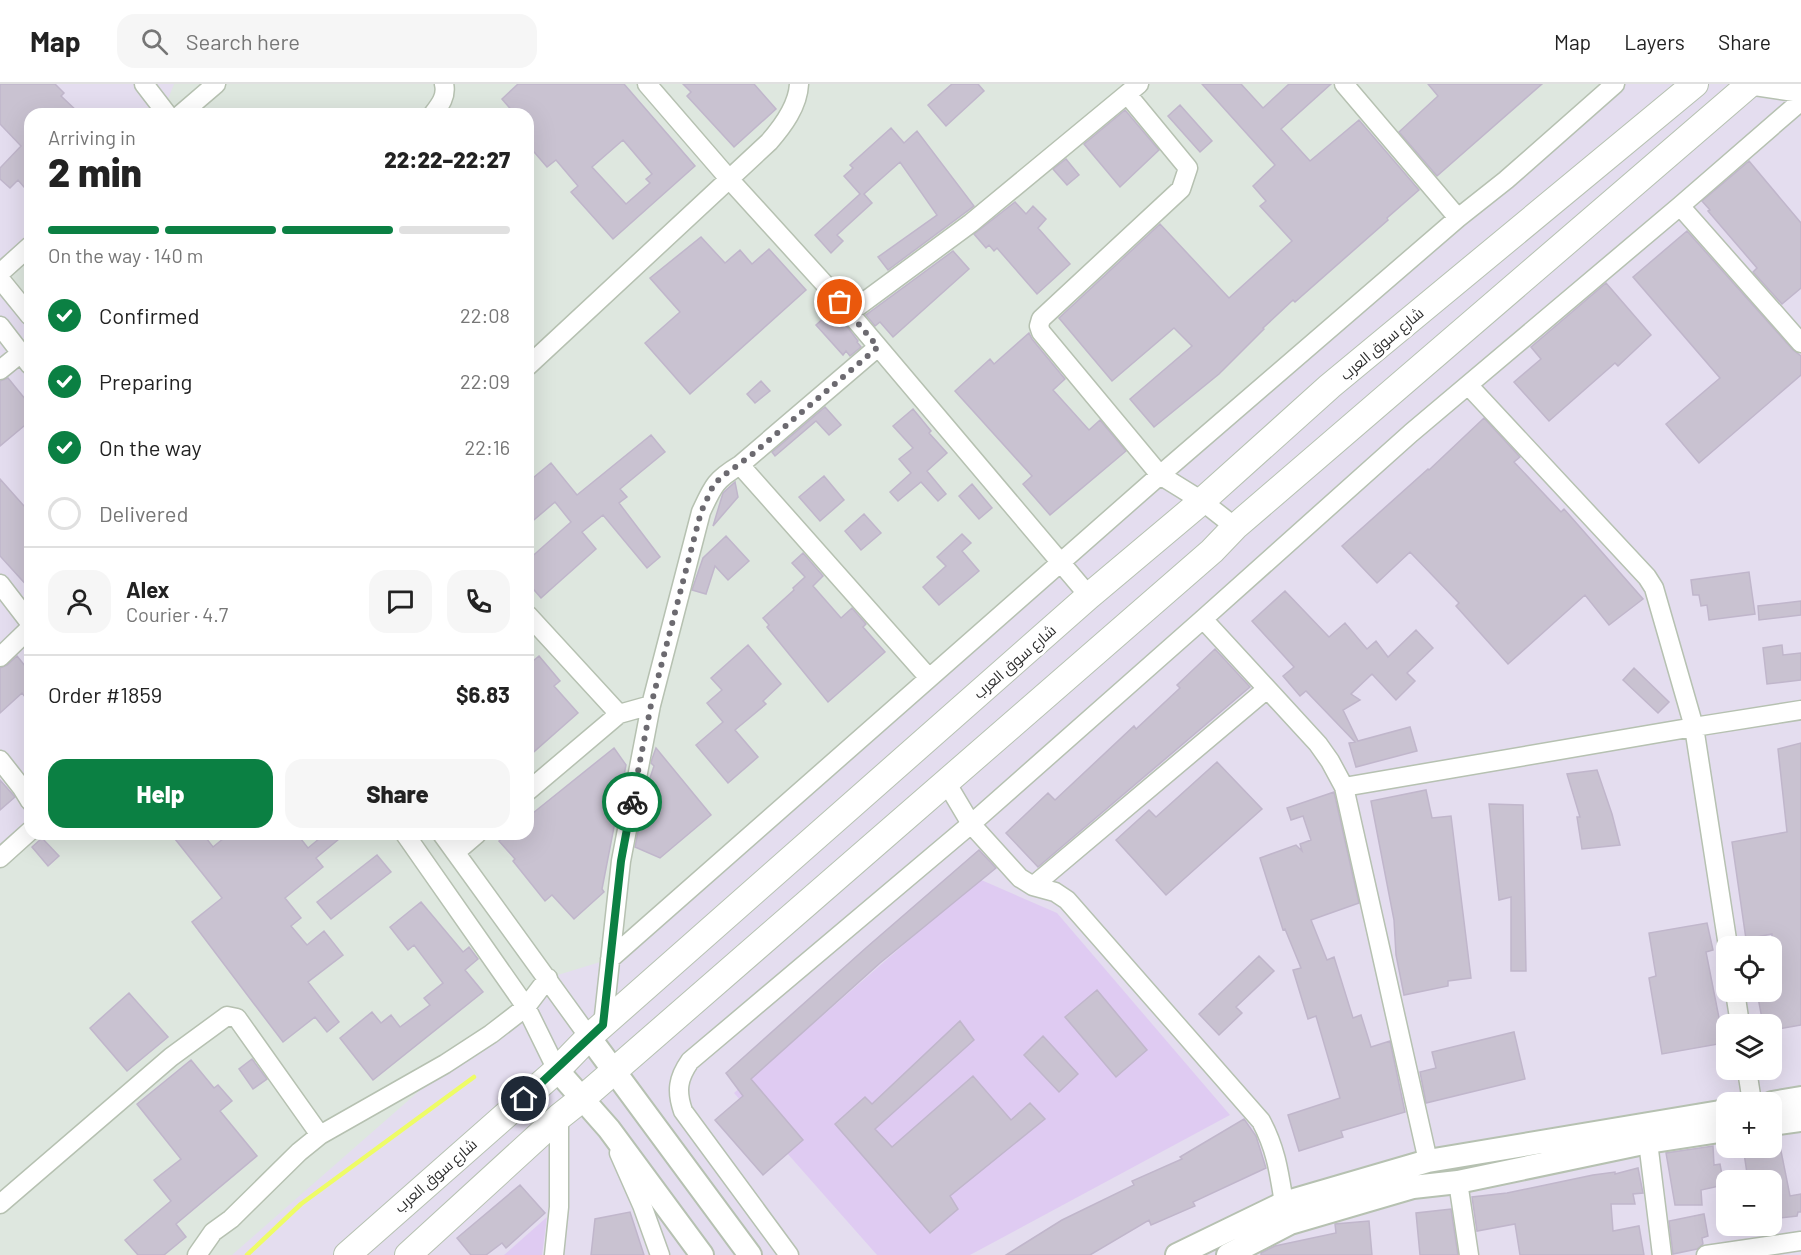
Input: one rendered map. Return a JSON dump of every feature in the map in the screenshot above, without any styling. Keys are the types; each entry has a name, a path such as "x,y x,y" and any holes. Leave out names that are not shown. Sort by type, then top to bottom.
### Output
{"main road":[{"name":"شارع سوق العرب","path":"347,1255 557,1070 596,1031 1089,596 1202,501 1330,386 1695,84"},
{"path":"408,1255 559,1117 1203,558 1235,527 1749,85"}],"street":[{"path":"144,84 163,108"},
{"path":"192,108 216,84"},
{"path":"438,108 446,91 444,84"},
{"path":"647,84 849,313 1089,596"},
{"path":"534,360 730,180 783,126 798,94 799,84"},
{"path":"1344,84 1458,218"},
{"path":"610,959 1160,475 1615,84"},
{"path":"1749,85 1801,93"},
{"path":"849,313 971,223 1133,89 1188,168 1185,180 1181,189 1041,320 1039,326 1041,332 1160,475 1202,501 1235,527"},
{"path":"789,1255 683,1111 678,1085 682,1072 690,1060 970,824 1411,433 1801,101"},
{"path":"1680,206 1801,343"},
{"path":"0,273 24,251"},
{"path":"0,279 24,309"},
{"path":"0,326 24,356"},
{"path":"596,1031 610,959 621,861 651,705 701,512 714,484 740,465 878,347"},
{"path":"0,370 24,360"},
{"path":"1468,385 1647,577 1656,595 1694,727 1726,936"},
{"path":"740,465 929,678"},
{"path":"0,584 24,623"},
{"path":"1203,619 1322,749 1344,787 1428,1161"},
{"path":"534,622 619,714"},
{"path":"0,657 24,635"},
{"path":"1033,886 1267,689"},
{"path":"534,786 619,714 651,705"},
{"path":"1344,787 1801,710"},
{"path":"0,760 24,791"},
{"path":"946,782 970,824 1020,878 1033,886 1054,892 1066,900 1261,1121 1272,1141 1278,1162 1284,1203"},
{"path":"0,858 24,836"},
{"path":"409,840 526,1007 557,1070 609,1129 702,1255"},
{"path":"447,840 548,978 596,1031 614,1070 750,1255"},
{"path":"456,852 470,840"},
{"path":"197,1255 213,1232 231,1219 299,1152 320,1135 445,1065 526,1007 548,978"},
{"path":"0,1204 171,1057 227,1016 237,1018 320,1135"},
{"path":"1782,1101 1801,1098"},
{"path":"1228,1255 1290,1223 1380,1186 1428,1161 1716,1113"},
{"path":"554,1255 560,1207 559,1117"},
{"path":"1782,1122 1801,1119"},
{"path":"609,1129 642,1205 660,1255"},
{"path":"1177,1255 1284,1203 1380,1186 1413,1187 1458,1182 1648,1142 1716,1132"},
{"path":"1648,1142 1662,1255"},
{"path":"1458,1182 1468,1255"},
{"path":"1706,1255 1801,1240"}],"shaded area":[{"path":"174,84 1615,84 610,959 548,978 232,1255 0,1255 0,858 24,839 534,840 534,108 167,108 168,99"},
{"path":"24,251 24,307 0,273"},
{"path":"979,879 1057,913 1230,1115 970,1255 877,1255 734,1093"},
{"path":"547,1217 542,1255 504,1255"}],"building":[{"path":"0,84 55,84 64,93 61,96 74,108 24,108 24,187 18,180 10,188 0,179 0,168 21,146 0,124"},
{"path":"518,84 624,84 695,166 613,239 571,192 578,186 556,160 547,167 534,152 534,108 510,108 502,99","holes":["623,140 652,174 646,179 650,183 626,204 592,167"]},
{"path":"683,84 754,84 776,109 734,147 687,96 691,92"},
{"path":"952,84 978,84 984,91 946,126 928,105"},
{"path":"1202,84 1241,84 1263,108 1289,84 1331,84 1281,129 1310,161 1359,120 1419,190 1295,302 1293,300 1219,374 1154,427 1130,399 1192,346 1174,328 1112,381 1059,318 1160,224 1229,298 1292,241 1260,206 1266,201 1253,186 1275,165"},
{"path":"1428,84 1542,84 1437,176 1399,132 1438,96"},
{"path":"1180,105 1212,141 1200,152 1168,116"},
{"path":"1125,110 1159,150 1120,187 1084,144"},
{"path":"891,128 904,143 917,131 974,206 888,270 878,257 937,215 900,162 864,194 872,203 837,235 843,241 831,253 815,235 860,194 844,176 853,168 850,165"},
{"path":"1066,159 1079,175 1067,185 1053,169"},
{"path":"1749,161 1801,223 1801,288 1782,304 1753,272 1757,268 1702,201"},
{"path":"1015,202 1026,214 1033,206 1046,219 1038,228 1070,264 1037,294 997,248 994,251 989,245 986,248 974,234"},
{"path":"1687,231 1793,350 1801,356 1801,375 1699,463 1666,424 1720,378 1633,277"},
{"path":"701,237 725,263 740,250 752,264 769,249 806,290 690,394 645,343 680,312 650,278"},
{"path":"953,251 969,269 893,337 880,322 875,326 866,315"},
{"path":"1606,283 1651,335 1618,366 1615,363 1549,421 1514,382 1541,359 1531,347"},
{"path":"829,313 842,327 845,324 861,347 850,356 846,351 843,355 816,325"},
{"path":"1029,333 1065,379 1053,390 1089,430 1100,420 1126,451 1050,515 1023,484 1032,476 955,391 990,359 994,364"},
{"path":"8,378 24,398 24,426 0,446 0,381"},
{"path":"761,381 770,391 755,403 747,394"},
{"path":"825,407 841,425 829,435 816,421 775,456 772,452"},
{"path":"913,409 931,431 929,433 947,453 927,471 946,494 938,501 921,482 898,501 890,492 911,473 899,459 913,448 893,426"},
{"path":"1484,418 1520,457 1514,462 1561,512 1564,509 1643,599 1609,625 1585,595 1508,664 1456,606 1459,603 1410,552 1377,583 1342,546"},
{"path":"651,435 665,452 620,489 627,497 619,503 660,557 647,568 603,515 582,532 596,549 541,598 534,590 534,555 571,522 555,502 534,520 534,477 551,463 577,495"},
{"path":"824,476 844,500 820,521 799,497"},
{"path":"0,479 24,506 24,582 0,556"},
{"path":"735,482 738,497 713,526 723,493"},
{"path":"972,484 992,508 979,519 959,496"},
{"path":"864,514 881,533 861,550 845,531"},
{"path":"962,534 971,543 962,551 979,571 939,605 923,587 946,566 937,557"},
{"path":"726,536 749,561 728,580 715,566 706,594 692,590 703,558"},
{"path":"803,553 823,576 813,586 841,618 852,608 866,624 863,627 885,652 828,702 767,627 769,625 763,618 805,577 792,563"},
{"path":"1749,572 1755,614 1709,620 1707,605 1701,606 1699,595 1693,595 1691,580"},
{"path":"1285,591 1329,637 1345,623 1367,649 1376,641 1388,657 1416,630 1433,648 1407,673 1415,681 1396,700 1372,674 1351,694 1360,700 1343,710 1358,741 1410,727 1417,751 1356,767 1349,743 1355,742 1306,691 1300,696 1283,676 1294,667 1252,621"},
{"path":"1801,601 1801,615 1759,620 1758,606"},
{"path":"748,645 781,684 763,701 766,704 735,730 758,757 728,783 696,745 723,722 707,703 722,690 711,678"},
{"path":"1782,645 1783,655 1801,653 1801,680 1767,684 1763,648"},
{"path":"1215,649 1250,687 1038,867 1006,833 1048,793 1055,800 1134,726 1136,729 1180,688 1177,685"},
{"path":"17,656 24,665 24,696 22,693 0,713 0,668"},
{"path":"539,656 560,681 554,686 578,713 534,752 534,660"},
{"path":"1634,668 1669,702 1658,713 1623,680"},
{"path":"1801,743 1801,1025 1782,1028 1782,1014 1761,1014 1759,1002 1782,1002 1782,936 1772,936 1772,934 1746,936 1732,842 1787,832 1778,749"},
{"path":"614,748 626,765 602,889 604,892 574,919 552,895 545,901 499,841 534,840 534,812"},
{"path":"656,748 711,815 660,858 635,847 643,806 649,790 647,787 654,766 651,763"},
{"path":"1217,762 1262,809 1166,895 1116,840 1149,810 1156,817"},
{"path":"1597,770 1620,845 1582,849 1577,817 1580,817 1567,774"},
{"path":"0,780 15,797 0,810"},
{"path":"1426,790 1432,818 1451,816 1471,978 1448,981 1448,986 1404,995 1396,955 1394,920 1371,801"},
{"path":"1334,792 1359,903 1311,920 1327,960 1334,957 1353,1018 1361,1015 1371,1047 1390,1041 1405,1112 1341,1131 1343,1137 1299,1151 1288,1115 1340,1098 1316,1016 1308,1019 1293,970 1301,968 1285,929 1283,930 1260,858 1296,845 1302,851 1300,844 1311,840 1303,816 1291,820 1287,808"},
{"path":"1489,804 1523,805 1526,971 1511,971 1511,897 1499,900"},
{"path":"40,840 44,840 59,856 48,866 32,847"},
{"path":"176,840 208,840 213,847 222,840 302,840 308,848 318,840 338,840 316,858 323,867 285,898 301,918 291,926 307,945 324,931 343,955 308,982 339,1022 327,1032 315,1017 283,1042 192,922 222,898"},
{"path":"979,850 996,868 880,963 751,1079 803,1140 763,1175 715,1120 743,1096 726,1073"},
{"path":"377,855 391,872 331,919 317,902"},
{"path":"421,902 463,952 469,947 478,959 465,970 483,992 373,1080 340,1038 372,1012 381,1023 391,1015 400,1027 430,1005 424,998 443,983 414,945 408,950 390,927"},
{"path":"1707,923 1713,950 1706,952 1718,1014 1716,1014 1716,1044 1662,1054 1649,978 1656,976 1649,933"},
{"path":"1259,956 1274,971 1236,1007 1242,1013 1219,1035 1199,1014"},
{"path":"1097,990 1147,1050 1116,1077 1065,1017"},
{"path":"129,993 168,1037 127,1071 90,1028"},
{"path":"960,1021 974,1040 875,1129 892,1147 973,1076 1011,1120 1030,1103 1045,1119 950,1196 958,1209 930,1233 835,1124 865,1097 872,1104"},
{"path":"1514,1032 1525,1079 1426,1103 1420,1072 1436,1068 1432,1052"},
{"path":"1043,1036 1078,1074 1059,1092 1024,1055"},
{"path":"252,1059 267,1079 253,1089 239,1069"},
{"path":"191,1060 214,1088 218,1085 232,1101 220,1111 257,1156 176,1224 186,1237 164,1255 138,1255 125,1240 171,1201 154,1180 181,1159 137,1104"},
{"path":"1244,1119 1256,1136 1266,1168 1193,1202 1195,1206 1151,1225 1149,1220 1090,1255 1006,1255 1062,1220 1134,1185 1132,1181 1182,1159 1180,1157"},
{"path":"1713,1146 1714,1165 1720,1164 1721,1170 1716,1170 1716,1187 1701,1190 1702,1205 1675,1205 1666,1153"},
{"path":"1782,1156 1790,1196 1801,1194 1801,1212 1798,1212 1797,1216 1782,1218 1782,1170 1747,1170 1745,1158 1782,1158"},
{"path":"1638,1168 1643,1193 1633,1194 1635,1204 1611,1204 1613,1231 1639,1226 1644,1255 1520,1255 1515,1224 1477,1231 1472,1197 1507,1193"},
{"path":"520,1185 545,1213 506,1248 502,1243 486,1255 471,1255 457,1238"},
{"path":"1451,1209 1458,1255 1420,1255 1416,1213"},
{"path":"630,1212 644,1255 591,1255 595,1219"},
{"path":"1704,1214 1708,1236 1702,1238 1703,1244 1697,1249 1673,1254 1669,1221"},
{"path":"1369,1221 1372,1255 1261,1255 1275,1246 1336,1233 1335,1224"}],"waterway":[{"path":"247,1255 301,1204 474,1077"}],"way so far":[{"path":"632,802 651,705 701,512 714,484 740,465 878,347 840,302"}],"route":[{"path":"524,1099 603,1025 621,861 632,802"}]}
